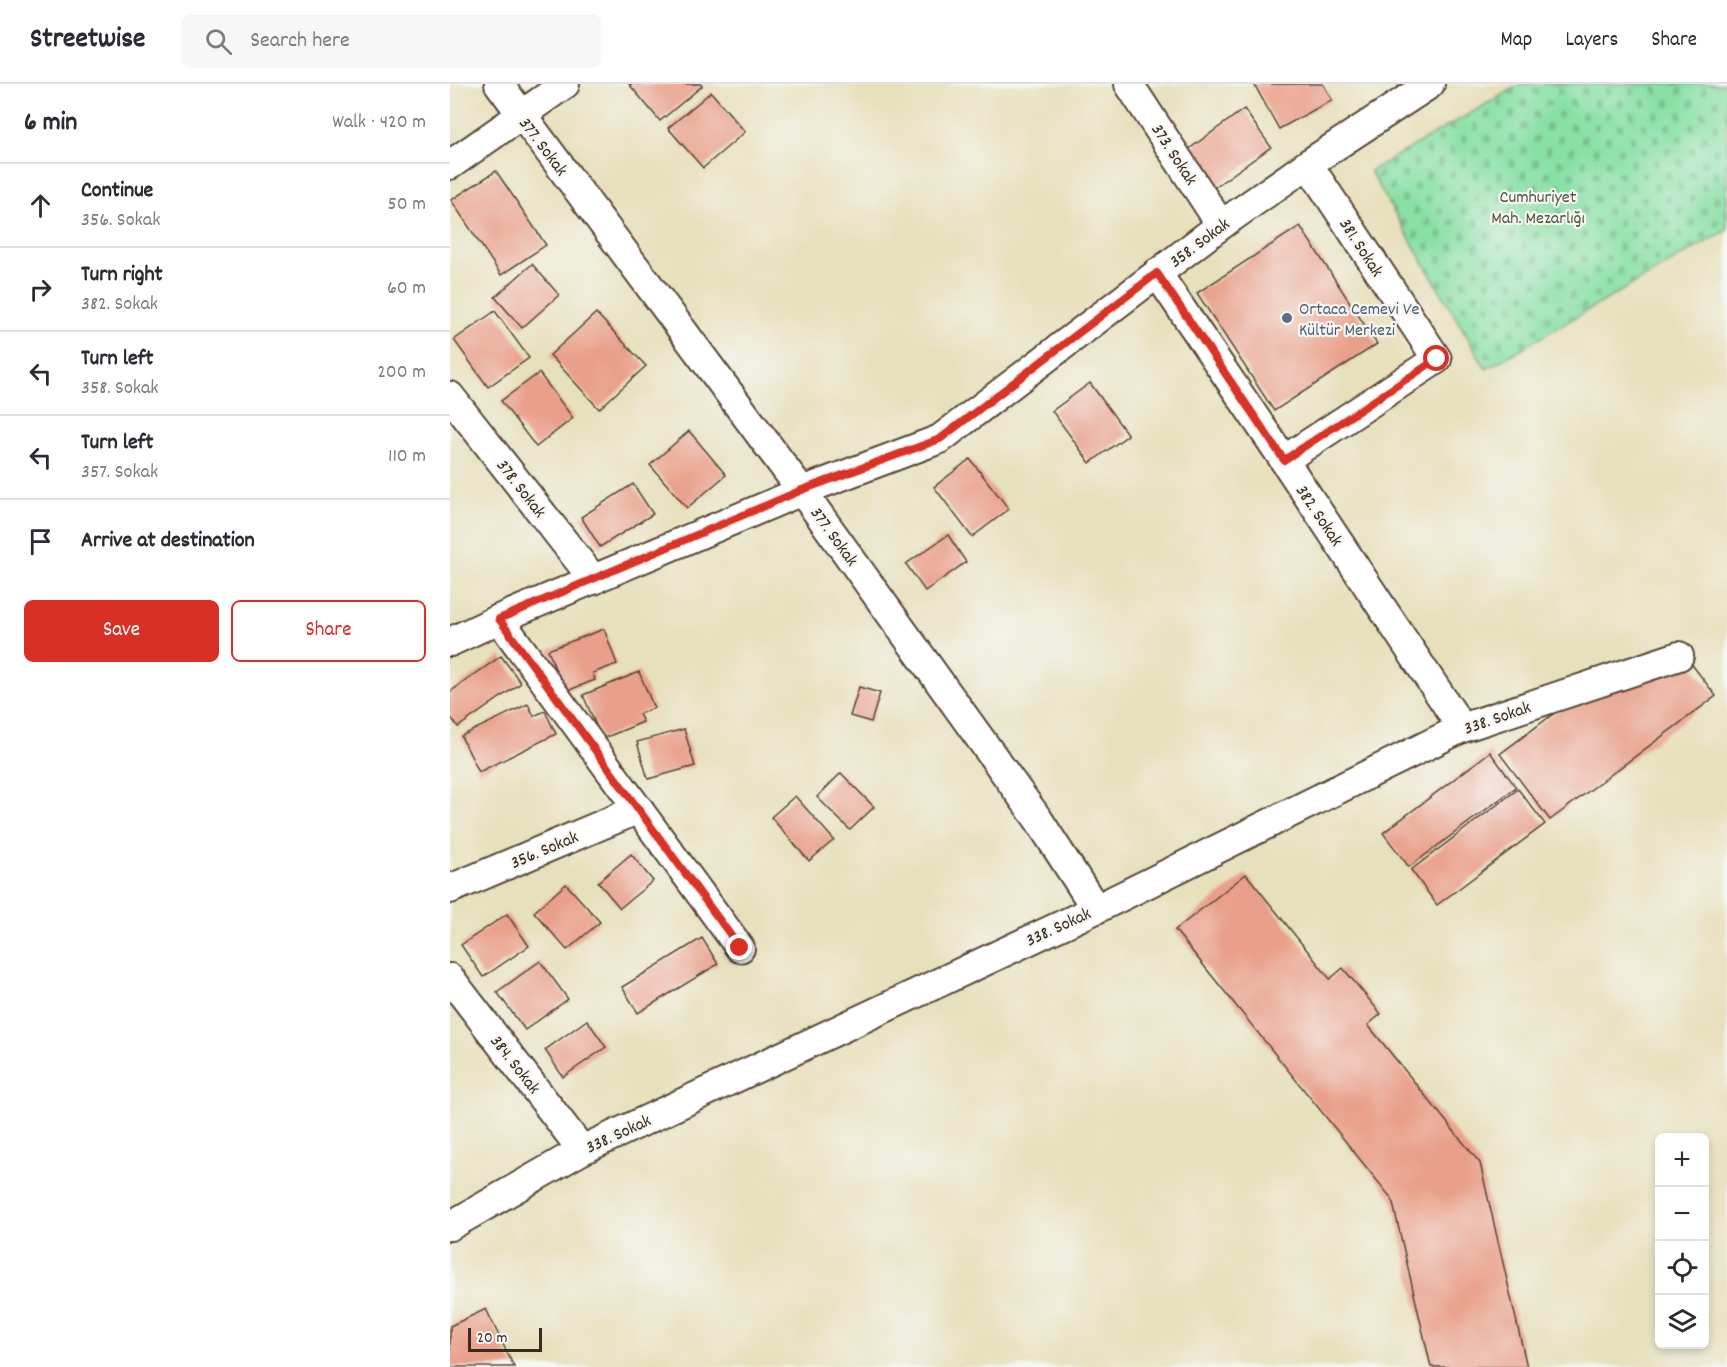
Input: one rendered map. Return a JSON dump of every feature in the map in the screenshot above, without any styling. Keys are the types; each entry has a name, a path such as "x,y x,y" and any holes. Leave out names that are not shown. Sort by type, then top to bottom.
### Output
{"street":[{"name":"377. Sokak","path":"499,84 802,490 1038,819 1096,909"},
{"path":"450,165 565,84"},
{"name":"373. Sokak","path":"1129,84 1221,225"},
{"name":"358. Sokak","path":"450,642 802,490 940,439 1221,225 1421,86"},
{"name":"381. Sokak","path":"1284,460 1437,359 1308,164"},
{"name":"382. Sokak","path":"1157,273 1462,728"},
{"name":"378. Sokak","path":"450,396 594,580"},
{"path":"499,619 740,948"},
{"name":"338. Sokak","path":"450,1226 582,1150 1096,909 1462,728 1679,657"},
{"name":"356. Sokak","path":"450,889 639,809"},
{"name":"384. Sokak","path":"450,978 582,1150"}],"green space":[{"name":"Cumhuriyet Mah. Mezarlığı","path":"1521,84 1727,84 1727,230 1486,369 1370,171"}],"building":[{"path":"629,84 701,84 702,86 660,121"},
{"path":"1254,84 1323,84 1332,100 1279,129"},
{"path":"711,92 745,132 703,168 668,128"},
{"path":"1244,109 1271,147 1212,189 1185,152"},
{"path":"496,171 546,245 501,275 451,200"},
{"name":"Ortaca Cemevi Ve Kültür Merkezi","path":"1300,226 1377,344 1274,411 1197,293"},
{"path":"532,264 559,295 522,328 495,297"},
{"path":"495,311 529,358 488,387 454,340"},
{"path":"596,313 646,366 599,409 550,355"},
{"path":"539,373 573,418 536,447 501,401"},
{"path":"1090,383 1128,435 1090,463 1052,411"},
{"path":"689,431 726,475 687,508 650,465"},
{"path":"970,459 1009,509 972,537 934,487"},
{"path":"633,484 653,514 600,547 581,517"},
{"path":"948,535 966,562 925,591 906,564"},
{"path":"604,629 617,664 593,673 595,680 564,692 548,650"},
{"path":"501,656 521,683 458,727 450,716 450,692"},
{"path":"1690,662 1716,696 1550,820 1500,754 1564,706"},
{"path":"639,672 654,708 639,714 643,722 602,739 583,695"},
{"path":"859,687 880,693 871,722 850,716"},
{"path":"528,704 534,716 545,711 556,734 479,772 461,736"},
{"path":"684,729 695,766 648,779 637,742"},
{"path":"1490,752 1516,787 1409,867 1383,833"},
{"path":"841,773 874,807 850,830 817,797"},
{"path":"1518,789 1545,824 1437,905 1411,870"},
{"path":"795,796 834,840 809,861 771,817"},
{"path":"631,854 653,881 620,908 598,882"},
{"path":"1246,874 1330,979 1343,968 1381,1014 1368,1025 1480,1163 1527,1367 1431,1367 1392,1199 1175,930"},
{"path":"566,884 600,922 567,950 534,912"},
{"path":"507,914 529,946 483,977 461,945"},
{"path":"702,938 718,964 638,1013 622,987"},
{"path":"540,961 568,999 525,1030 497,992"},
{"path":"587,1020 606,1047 563,1077 545,1050"},
{"path":"486,1309 514,1367 450,1367 450,1326"}],"place":[{"name":"Ortaca Cemevi Ve Kültür Merkezi","path":"1287,318"}],"route":[{"path":"740,948 499,619 802,490 940,439 1157,273 1284,460 1437,359"}]}
